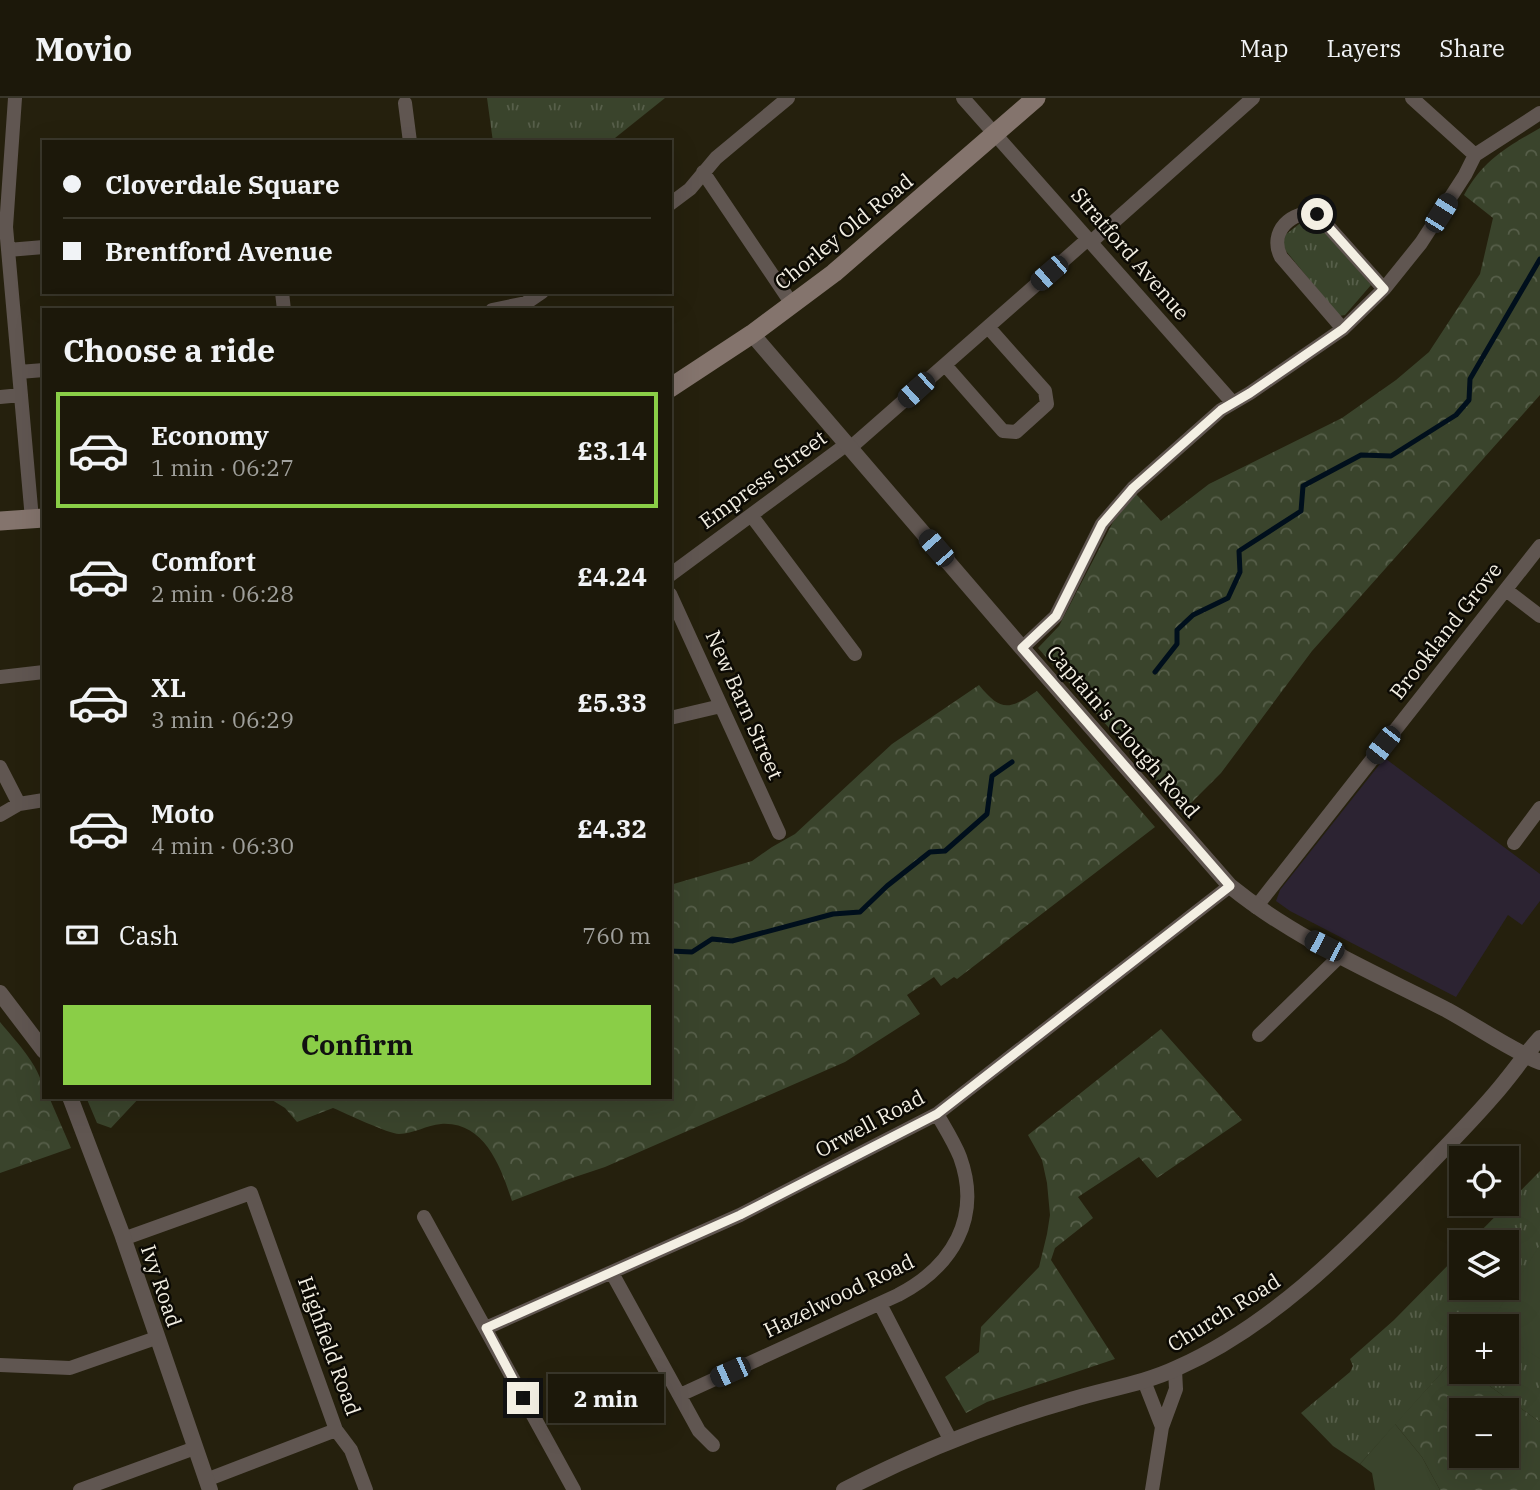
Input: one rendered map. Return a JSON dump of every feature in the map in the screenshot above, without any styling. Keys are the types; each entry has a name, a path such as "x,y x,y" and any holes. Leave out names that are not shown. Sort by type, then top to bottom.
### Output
{"main road":[{"name":"Chorley Old Road","path":"672,387 752,334 877,238 1036,98"},
{"path":"0,522 38,519"}],"street":[{"path":"15,98 6,149 8,250 5,271 38,519"},
{"path":"672,202 690,189 716,158 788,98"},
{"name":"Stratford Avenue","path":"963,98 1233,403"},
{"name":"Empress Street","path":"672,574 849,446 1253,98"},
{"path":"1412,98 1475,155"},
{"path":"393,131 409,135 405,103"},
{"path":"1022,648 1056,616 1102,524 1116,507 1206,422 1343,329 1384,289 1429,232 1475,155 1540,113"},
{"path":"703,172 792,304"},
{"path":"1343,329 1281,257 1276,243 1281,228 1298,214 1317,214 1384,289"},
{"path":"8,250 42,247"},
{"path":"526,307 540,294"},
{"path":"945,365 1003,431 1016,432 1047,404 1045,391 988,327"},
{"name":"Captain's Clough Road","path":"752,334 1230,886 1289,929 1470,1022 1540,1062"},
{"path":"19,372 42,370"},
{"path":"0,397 21,396"},
{"path":"751,515 855,654"},
{"name":"Brookland Grove","path":"1256,907 1540,546"},
{"path":"1506,590 1540,616"},
{"name":"New Barn Street","path":"672,598 779,834"},
{"path":"0,677 42,672"},
{"path":"672,718 721,706"},
{"path":"0,767 19,804"},
{"path":"0,816 19,804 42,800"},
{"path":"1514,843 1540,808"},
{"name":"Orwell Road","path":"486,1328 740,1215 937,1114 1230,886"},
{"path":"1259,1035 1341,955"},
{"path":"0,993 42,1048"},
{"name":"Church Road","path":"844,1490 951,1441 1069,1400 1144,1381 1175,1370 1267,1315 1313,1278 1376,1219 1480,1110 1540,1038"},
{"name":"Ivy Road","path":"71,1099 123,1239 208,1485"},
{"name":"Hazelwood Road","path":"680,1395 880,1304 915,1286 941,1265 959,1236 964,1222 967,1191 960,1157 937,1114"},
{"name":"Highfield Road","path":"123,1239 251,1193 337,1430 351,1450 366,1490"},
{"path":"424,1217 574,1490"},
{"path":"612,1273 699,1431 713,1446"},
{"path":"880,1304 951,1441"},
{"path":"0,1365 70,1368 156,1338"},
{"path":"1152,1490 1162,1427 1175,1395 1175,1370"},
{"path":"1144,1381 1162,1427"},
{"path":"208,1485 337,1430"},
{"path":"80,1490 195,1448"}],"shaded area":[{"path":"1386,759 1540,874 1540,901 1522,925 1508,915 1456,997 1290,911 1276,901 1280,890"}],"green space":[{"path":"487,98 665,98 612,140 493,140"},
{"path":"1540,128 1540,395 1312,651 1221,773 1183,811 1038,648 1059,626 1113,522 1136,494 1161,521 1209,484 1342,418 1396,380 1429,352 1480,274 1493,218 1464,195 1488,163 1506,148"},
{"path":"1303,221 1315,221 1371,285 1345,315 1339,316 1283,245 1285,235"},
{"path":"979,685 993,700 1006,705 1019,702 1037,691 1155,827 957,979 954,977 941,986 934,977 907,995 920,1014 845,1062 605,1167 512,1201 489,1149 469,1130 456,1125 441,1124 399,1134 333,1108 297,1122 285,1108 270,1099 672,1099 672,884 752,861 795,834 892,744"},
{"path":"0,1022 35,1067 42,1083 42,1099 50,1099 71,1148 0,1173"},
{"path":"1161,1029 1242,1120 1157,1178 1139,1157 1078,1197 1093,1218 1055,1248 1051,1260 1115,1359 987,1402 966,1413 945,1377 979,1352 981,1327 1039,1267 1047,1234 1050,1215 1047,1183 1042,1160 1028,1135"},
{"path":"87,1099 138,1099 111,1128 97,1123"},
{"path":"1540,1171 1540,1422 1519,1407 1519,1398 1506,1398 1487,1384 1519,1384 1519,1314 1449,1314 1449,1364 1360,1464 1333,1446 1301,1413 1350,1372 1353,1366 1350,1359 1394,1320 1449,1264 1449,1300 1519,1300 1519,1230 1482,1230 1496,1216 1519,1216 1519,1192"},
{"path":"1540,1245 1540,1359 1519,1345 1519,1314 1496,1314 1505,1300 1519,1300 1519,1278"},
{"path":"1449,1364 1449,1384 1487,1384 1506,1398 1449,1398 1449,1468 1519,1468 1519,1407 1540,1422 1540,1490 1440,1490 1422,1457 1395,1424"},
{"path":"1395,1424 1422,1457 1440,1490 1375,1490 1372,1473 1360,1464"}],"waterway":[{"path":"1155,672 1177,644 1177,630 1193,615 1228,598 1240,572 1239,551 1301,511 1303,486 1361,455 1391,456 1456,415 1469,400 1470,379 1540,259"},
{"path":"672,951 692,952 712,939 732,941 833,914 860,912 887,886 930,852 945,851 987,814 992,776 1012,762"}],"route":[{"path":"523,1398 486,1328 740,1215 937,1114 1230,886 1022,648 1056,616 1102,524 1133,488 1221,410 1343,329 1384,289 1317,214"}]}
